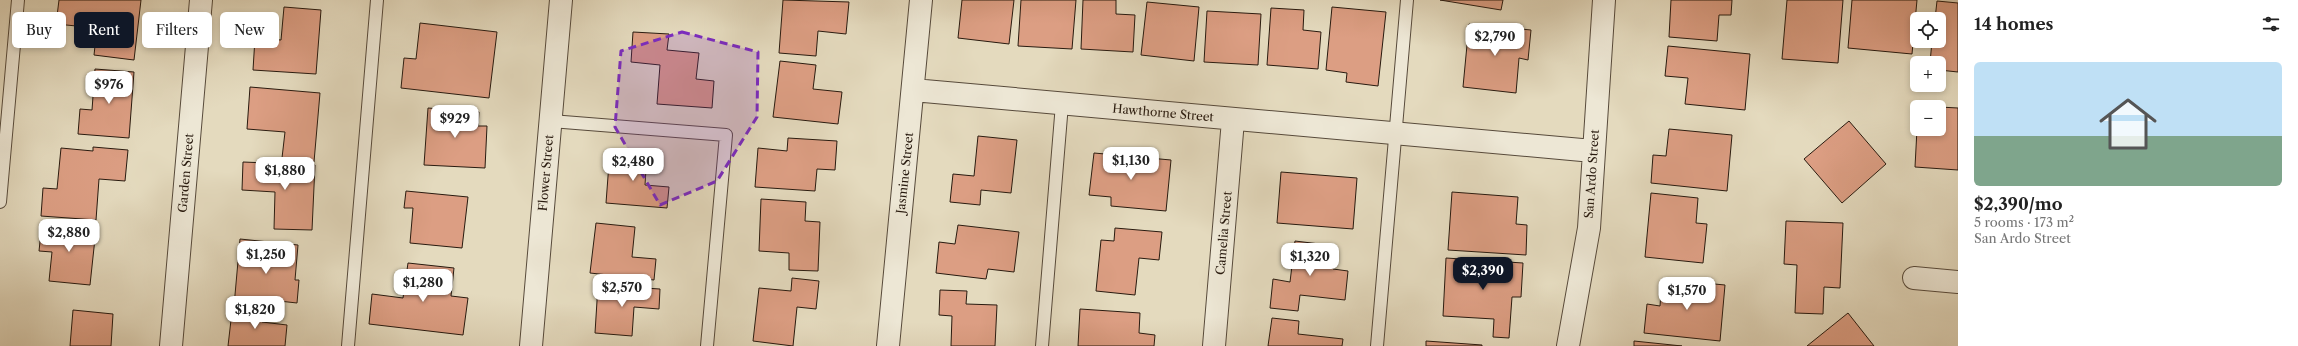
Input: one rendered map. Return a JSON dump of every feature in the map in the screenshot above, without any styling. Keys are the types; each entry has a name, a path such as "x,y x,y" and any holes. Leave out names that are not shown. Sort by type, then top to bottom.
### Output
{"street":[{"name":"Garden Street","path":"171,346 201,0"},
{"name":"Flower Street","path":"531,346 561,0"},
{"name":"Jasmine Street","path":"888,346 921,0"},
{"name":"San Ardo Street","path":"1568,346 1589,228 1604,0"},
{"name":"Hawthorne Street","path":"913,90 1404,136 1594,151"},
{"name":"Camelia Street","path":"1214,346 1233,120"},
{"path":"1914,278 1958,282"}],"lane":[{"path":"0,202 18,0"},
{"path":"348,346 377,0"},
{"path":"1377,346 1404,136 1407,0"},
{"path":"1042,346 1062,104"},
{"path":"551,121 726,135 707,346"}],"highlighted area":[{"path":"682,32 758,52 757,117 717,181 660,205 615,127 621,51"}],"building":[{"path":"59,0 141,0 134,60 94,55 95,48 134,48 134,12 74,12 74,26 66,25 66,12 58,12"},
{"path":"783,0 849,2 846,34 818,31 816,56 779,53"},
{"path":"962,0 1014,0 1009,44 958,38"},
{"path":"1021,0 1076,0 1072,49 1018,46"},
{"path":"1083,0 1116,0 1116,14 1135,15 1133,52 1081,49"},
{"path":"1440,0 1503,0 1501,10"},
{"path":"1671,0 1732,0 1731,15 1719,15 1717,41 1669,37"},
{"path":"1787,0 1843,0 1838,63 1782,59"},
{"path":"1852,0 1917,0 1916,12 1910,12 1910,48 1913,48 1912,54 1848,48"},
{"path":"1937,1 1958,3 1958,72 1946,71 1946,56 1931,56 1931,48 1946,48 1946,12 1936,12"},
{"path":"1147,2 1199,7 1194,61 1141,55"},
{"path":"284,7 321,10 316,74 253,70 254,48 279,48 279,40 281,40"},
{"path":"1332,7 1386,12 1378,86 1346,82 1347,73 1326,70"},
{"path":"1271,8 1304,10 1303,30 1321,32 1318,69 1267,65"},
{"path":"1207,11 1261,14 1258,65 1204,62"},
{"path":"420,23 497,32 489,98 401,88 404,58 416,59"},
{"path":"1469,24 1531,30 1528,60 1519,58 1516,93 1463,87"},
{"path":"633,32 669,34 667,50 699,53 696,79 714,81 712,108 657,104 660,65 631,62"},
{"path":"1668,46 1750,54 1745,110 1685,104 1688,78 1665,76"},
{"path":"780,61 816,65 813,89 842,92 838,124 773,117"},
{"path":"95,69 134,72 129,138 78,134 80,109 92,110"},
{"path":"250,87 320,93 314,162 282,158 285,132 247,129"},
{"path":"1946,107 1958,108 1958,170 1915,167 1917,136 1946,136"},
{"path":"428,108 479,112 478,126 487,126 485,168 424,165"},
{"path":"1849,121 1886,164 1842,203 1804,159"},
{"path":"1669,129 1732,135 1727,191 1651,183 1653,155 1666,156"},
{"path":"978,136 1017,140 1011,193 981,190 980,205 950,202 953,174 974,176"},
{"path":"788,138 837,141 835,170 817,169 815,191 755,187 758,148 787,151"},
{"path":"93,147 128,150 125,181 99,179 96,220 41,216 43,188 57,189 61,148 93,151"},
{"path":"610,150 647,153 645,185 669,187 667,208 606,203"},
{"path":"1094,153 1171,160 1166,211 1111,206 1111,197 1089,195"},
{"path":"243,162 315,165 312,230 274,229 275,192 242,190"},
{"path":"1281,172 1357,178 1353,229 1277,223"},
{"path":"406,191 468,197 462,248 410,243 413,208 404,208"},
{"path":"1452,192 1518,197 1516,224 1527,225 1526,255 1448,250"},
{"path":"1651,193 1698,198 1696,223 1707,224 1703,263 1645,257"},
{"path":"761,199 806,202 805,221 820,222 818,271 789,270 789,253 759,251"},
{"path":"1786,221 1843,223 1840,288 1824,287 1823,314 1795,313 1797,265 1784,264"},
{"path":"42,223 96,229 90,285 49,281 52,252 39,251"},
{"path":"596,223 635,227 632,257 656,259 654,280 590,273"},
{"path":"958,225 1019,232 1014,272 988,269 986,279 936,273 939,242 955,244"},
{"path":"1115,228 1162,232 1159,260 1139,258 1135,295 1096,291 1101,240 1114,241"},
{"path":"240,239 298,245 295,280 299,280 297,303 279,301 278,310 234,306"},
{"path":"1295,241 1336,246 1333,269 1348,271 1345,300 1300,295 1298,311 1270,308 1273,279 1290,282"},
{"path":"1446,258 1523,263 1521,297 1512,297 1509,338 1493,337 1494,319 1443,316"},
{"path":"408,263 454,268 451,296 468,298 463,335 369,324 372,294 403,298"},
{"path":"792,278 819,281 816,309 797,307 793,346 753,341 759,288 791,291"},
{"path":"1662,279 1725,285 1720,341 1644,333 1647,304 1660,306"},
{"path":"598,285 660,289 659,309 634,307 632,336 595,333"},
{"path":"940,290 967,291 966,304 997,305 995,346 951,346 952,316 939,315"},
{"path":"238,307 263,310 262,322 287,325 285,346 228,346 231,320 237,321"},
{"path":"1080,309 1140,313 1139,333 1155,335 1154,346 1078,346"},
{"path":"73,310 113,314 111,346 70,346"},
{"path":"1848,313 1874,346 1807,346"},
{"path":"1272,318 1299,321 1298,334 1343,339 1342,346 1268,346"},
{"path":"1426,341 1482,345 1482,346 1426,346"},
{"path":"1634,341 1682,346 1634,346"}]}
